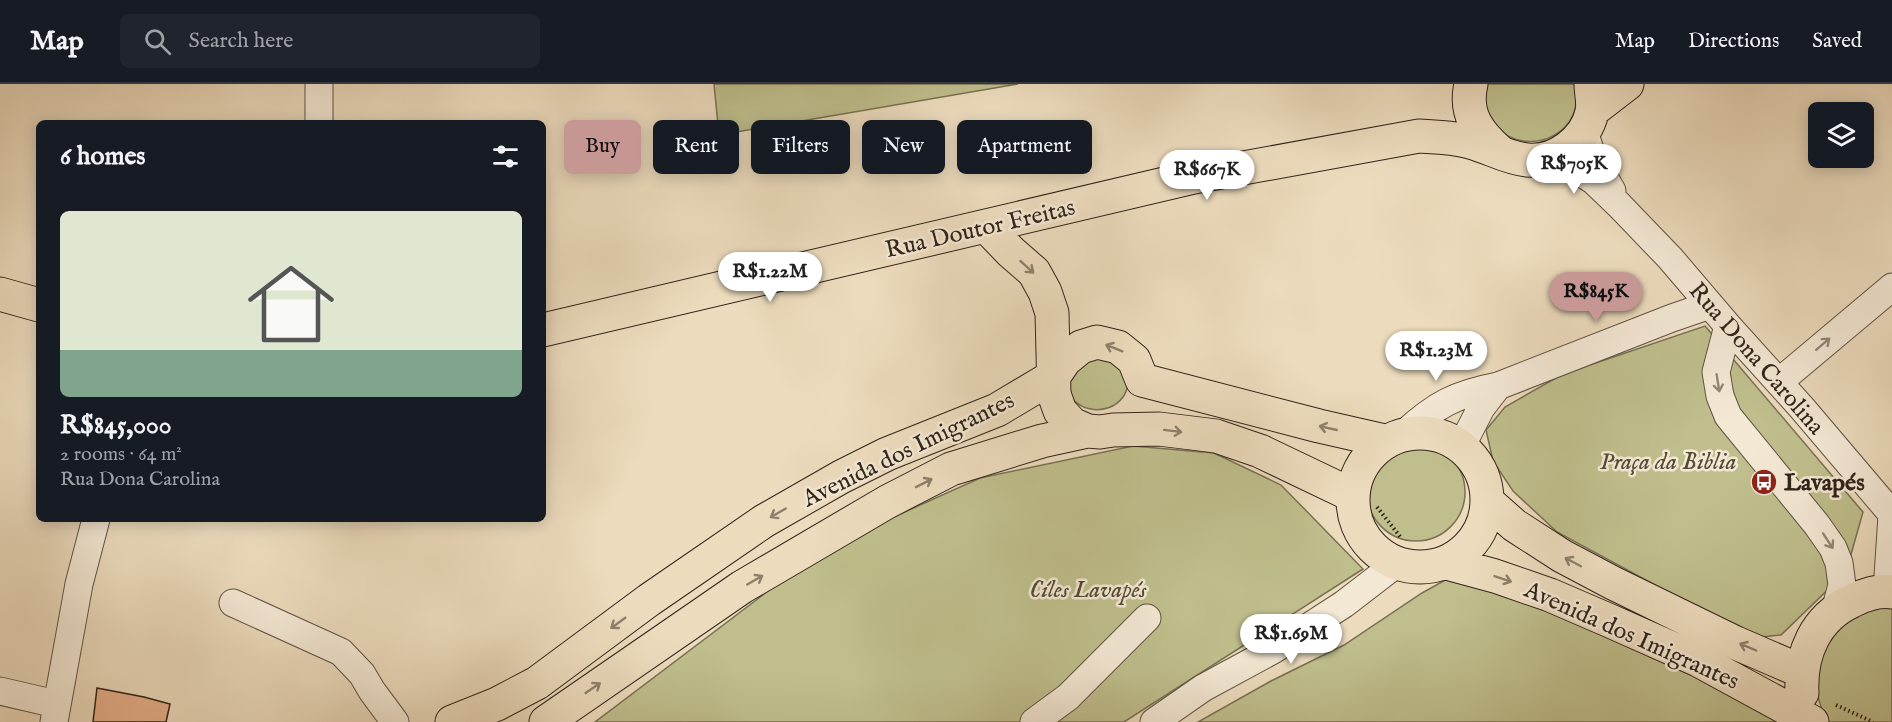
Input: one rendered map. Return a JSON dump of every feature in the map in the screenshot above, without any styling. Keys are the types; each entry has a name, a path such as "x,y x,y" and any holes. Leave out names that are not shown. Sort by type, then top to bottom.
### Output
{"main road":[{"path":"1540,160 1561,153 1578,140 1589,109 1627,84"},
{"path":"1470,85 1470,108 1473,120 1485,139 1501,153"},
{"name":"Rua Doutor Freitas","path":"546,329 1194,177 1419,136 1446,123 1458,109 1470,85"},
{"name":"Rua Doutor Freitas","path":"1419,136 1460,140 1526,160 1540,160"},
{"path":"986,226 1034,272 1045,292 1052,313 1054,394 1060,411 1072,424 1100,430 1130,419 1141,400 1142,380 1319,426 1395,438"},
{"path":"0,294 36,304"},
{"name":"Avenida dos Imigrantes","path":"452,722 497,704 537,683 649,600 764,521 841,477 887,454 997,410 1054,376 1065,360 1081,347 1097,342 1118,347 1134,360 1142,380"},
{"name":"Avenida dos Imigrantes","path":"559,718 742,587 887,502 951,469 1042,441 1100,430 1159,429 1216,436 1260,451 1353,490 1354,516 1362,536 1377,553 1400,552 1413,568 1447,563 1528,587 1698,660 1807,702"},
{"path":"1353,490 1357,474 1368,455 1395,438 1424,432 1443,437 1461,447 1475,462 1484,480 1487,501 1484,520 1477,536 1463,552 1447,563"},
{"name":"Avenida dos Imigrantes","path":"1487,501 1514,525 1562,556 1736,643 1807,702"},
{"path":"1807,702 1808,646 1820,624 1839,607 1862,596 1890,592"}],"street":[{"path":"319,84 319,120"},
{"name":"Rua Dona Carolina","path":"1589,109 1593,156 1619,205"},
{"name":"Rua Dona Carolina","path":"1540,160 1569,165 1594,181 1619,205 1670,258 1892,515 1890,592"},
{"path":"1779,382 1892,287"},
{"path":"1395,438 1440,405 1470,392 1498,386 1710,305"},
{"path":"1728,326 1716,372 1720,396 1728,416 1833,548 1839,563 1842,585 1835,611"},
{"path":"1461,447 1481,408 1498,386"},
{"path":"0,692 55,713 79,584 95,522"},
{"path":"1154,722 1203,688 1273,650 1344,604 1400,552"},
{"path":"233,603 340,652 362,674 395,722"},
{"path":"1034,722 1068,697 1147,618"}],"path":[{"path":"1353,490 1371,499 1400,552"},
{"path":"1807,702 1859,714 1873,722"}],"green space":[{"path":"714,84 1018,84 807,120 751,120 751,130 739,132 739,120 718,120"},
{"path":"1486,84 1574,84 1576,101 1573,115 1565,127 1553,136 1540,141 1525,141 1510,137 1497,128 1487,113 1485,108"},
{"name":"Praça da Biblia","path":"1705,326 1863,512 1846,572 1781,635 1753,638 1557,532 1513,491 1493,461 1486,430 1505,407 1563,374"},
{"path":"1105,349 1129,379 1128,386 1116,404 1099,410 1090,409 1075,401 1070,394 1067,385 1070,365"},
{"path":"1416,443 1435,447 1451,457 1461,473 1465,492 1461,511 1451,527 1435,537 1416,541 1397,537 1381,527 1371,511 1367,492 1371,473 1381,457 1397,447"},
{"name":"Cíles Lavapés","path":"1133,446 1214,453 1281,485 1363,569 1124,722 595,722 825,548 980,478"},
{"path":"1447,579 1538,591 1771,713 1776,722 1198,722 1271,681 1344,645"},
{"path":"1892,607 1892,722 1829,722 1821,707 1817,691 1819,658 1826,643 1835,629 1848,619 1867,610"}],"building":[{"path":"97,688 170,704 166,722 93,722"}],"place":[{"name":"Lavapés","path":"1764,482"}]}
